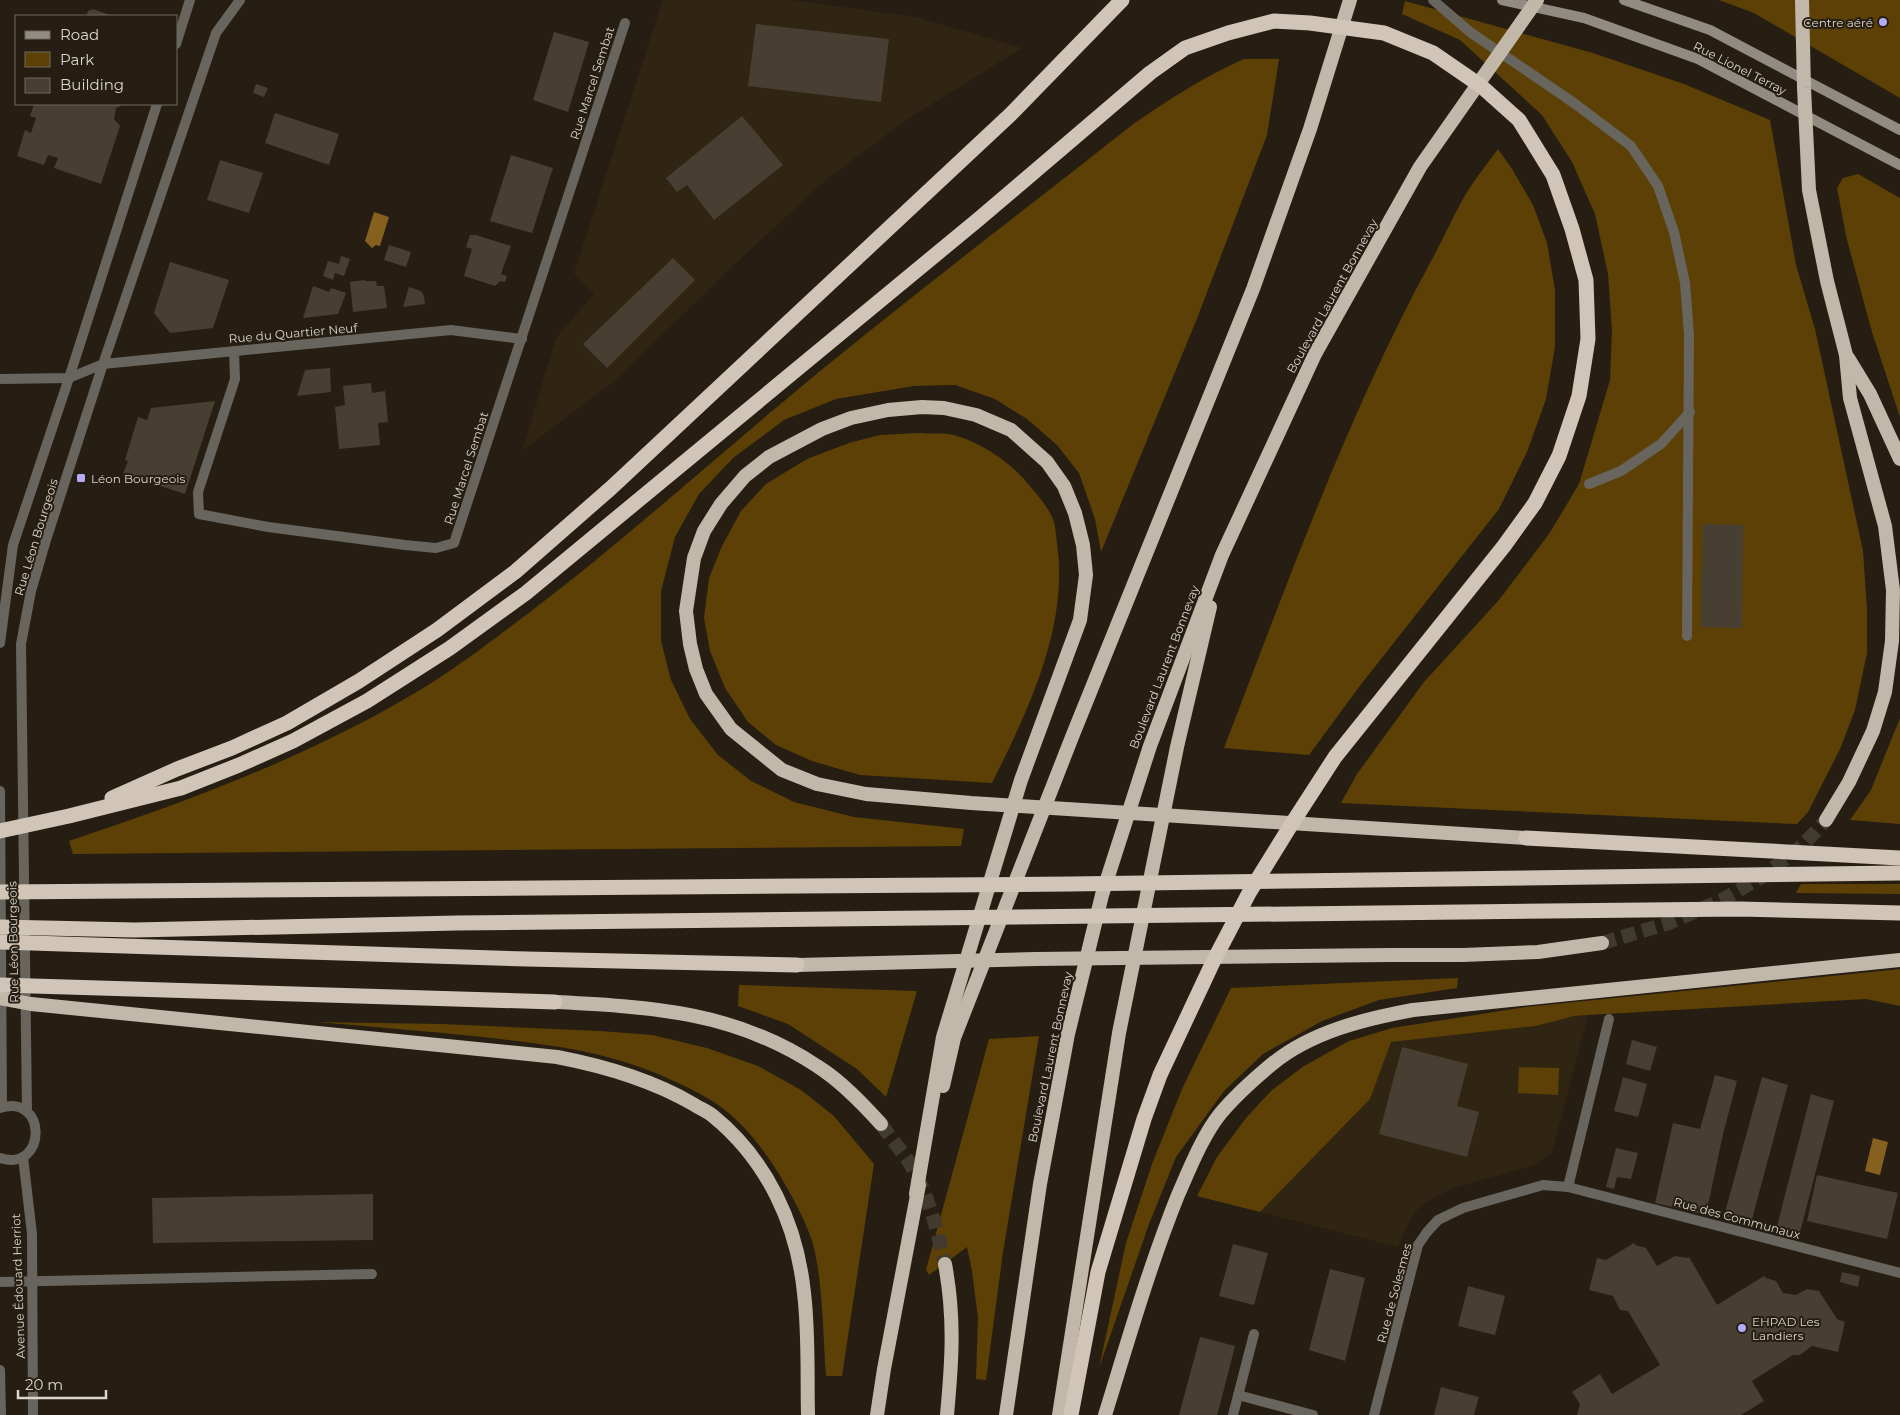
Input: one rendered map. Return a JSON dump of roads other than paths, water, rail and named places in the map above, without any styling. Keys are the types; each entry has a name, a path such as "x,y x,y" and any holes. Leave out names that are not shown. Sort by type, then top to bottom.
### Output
{"highway":[{"path":"69,816 287,723 359,682 515,572 611,488 996,127 1122,0"},
{"path":"948,1037 1254,289 1310,129 1350,0"},
{"name":"Boulevard Laurent Bonnevay","path":"1006,1415 1040,1184 1068,1034 1102,895 1150,746 1222,555 1314,354 1420,167 1537,0"},
{"path":"1802,0 1809,190 1827,281 1846,355 1850,398 1885,526 1893,590 1892,641 1885,692 1873,731 1849,782 1826,820"},
{"path":"0,831 181,788 239,765 293,741 367,701 450,648 526,593 972,225 1150,73 1185,48 1228,33 1274,21 1310,23 1384,33 1433,53 1482,86 1519,120 1553,174 1572,229 1586,280 1588,339 1579,396 1559,456 1535,503 1504,546 1335,757 1249,893 1213,962 1178,1034 1144,1119 1098,1272 1071,1415"},
{"path":"1846,355 1870,394 1900,459"},
{"path":"877,1415 916,1194 948,1037 1021,780 1080,620 1086,574 1082,537 1064,486 1047,462 1011,430 976,415 944,408 922,407 888,410 851,418 822,429 769,457 745,476 721,504 704,531 694,558 686,612 690,644 696,670 706,694 731,729 782,770 817,784 866,794 971,803 1526,838 1900,858"},
{"path":"1059,1415 1119,1033 1177,747 1222,555"},
{"path":"0,892 1050,884 1900,873"},
{"path":"0,927 135,930 457,923 1731,909 1900,913"},
{"path":"0,942 797,965 1036,959 1389,955 1463,956 1538,952 1602,943"},
{"path":"1105,1415 1147,1278 1192,1162 1219,1116 1273,1063 1305,1043 1353,1024 1412,1010 1900,960"},
{"path":"0,985 555,1002 638,1006 691,1014 737,1027 779,1044 818,1066 843,1086 881,1124"},
{"path":"0,998 31,1004 557,1058 590,1063 671,1091 712,1115 739,1141 766,1177 784,1209 795,1242 804,1293 808,1415"},
{"path":"945,1264 952,1309 952,1360 947,1415"}],"main road":[{"name":"Rue Lionel Terray","path":"1502,0 1584,18 1698,59 1900,165"},
{"name":"Rue Lionel Terray","path":"1624,0 1710,30 1900,130"}],"street":[{"path":"178,38 190,0"},
{"name":"Rue Léon Bourgeois","path":"27,1112 28,1067 21,644 31,591 104,364 216,33 240,0"},
{"path":"1433,0 1470,32 1574,103 1631,146 1658,186 1674,232 1684,283 1690,336 1688,636"},
{"name":"Rue Marcel Sembat","path":"234,351 235,378 198,492 199,514 268,527 436,548 454,543 625,23"},
{"name":"Rue Léon Bourgeois","path":"0,643 13,545 70,378 157,105"},
{"name":"Rue du Quartier Neuf","path":"70,378 104,364 452,330 522,339"},
{"path":"0,379 70,378"},
{"path":"1589,484 1621,471 1661,444 1690,412"},
{"name":"Rue Léon Bourgeois","path":"0,792 1,1107"},
{"path":"1568,1186 1610,1019"},
{"path":"0,1158 14,1160 23,1157 30,1152 37,1136 33,1119 27,1112 10,1106 1,1107"},
{"name":"Avenue Édouard Herriot","path":"23,1157 32,1234 33,1415"},
{"name":"Rue de Solesmes","path":"1374,1415 1418,1245 1427,1232 1438,1220 1463,1208 1543,1185 1568,1186"},
{"name":"Rue des Communaux","path":"1568,1186 1900,1273"},
{"path":"0,1282 372,1274"},
{"path":"1233,1415 1254,1334"},
{"name":"Avenue Édouard Herriot","path":"0,1370 1,1415"},
{"path":"1238,1396 1313,1415"}],"tunnel":[{"path":"1602,943 1669,923 1724,899 1763,876 1803,845 1826,820"},
{"path":"881,1124 909,1162 922,1186 945,1264"}],"place":[{"name":"Centre aéré","path":"1883,22"},
{"name":"Léon Bourgeois","path":"81,478"},
{"name":"EHPAD Les Landiers","path":"1742,1328"}]}
